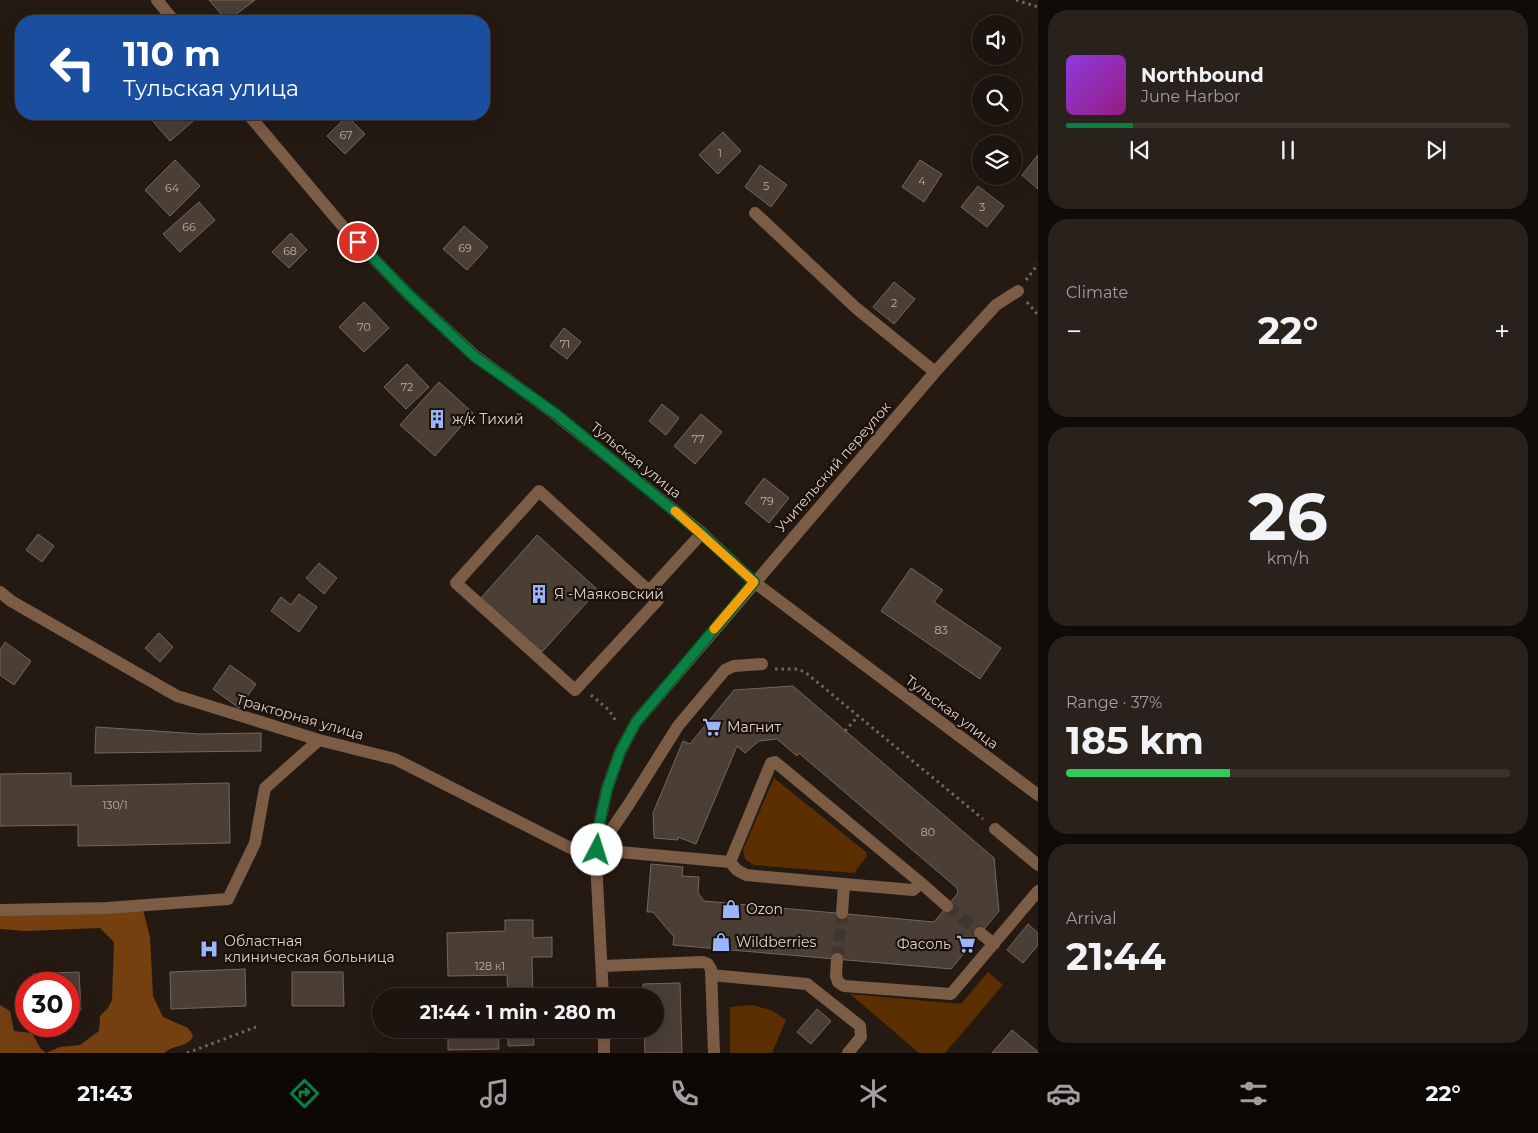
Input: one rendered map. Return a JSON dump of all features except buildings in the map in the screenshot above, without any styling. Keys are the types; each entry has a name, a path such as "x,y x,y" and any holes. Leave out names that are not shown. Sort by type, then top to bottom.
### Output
{"street":[{"path":"158,0 169,15"},
{"name":"Тульская улица","path":"253,120 345,229 409,295 474,356 556,414 702,534 754,582 1038,795"},
{"path":"754,212 856,308 935,372"},
{"name":"Учительский переулок","path":"603,988 596,856 600,821 607,789 620,752 636,722 935,372 996,305 1018,291"},
{"path":"539,491 649,591 658,600 575,690 456,583 539,491"},
{"path":"649,591 702,534"},
{"name":"Тракторная улица","path":"0,592 11,601 177,696 319,740 395,759 596,856"},
{"path":"762,664 734,666 725,670 678,726 596,856 730,862 737,870 746,875 913,890 921,883"},
{"path":"0,910 107,908 228,899 255,843 265,788 319,740"},
{"path":"730,862 772,763 775,762 947,906"},
{"path":"995,829 1038,865"},
{"path":"842,913 844,884"},
{"path":"837,959 836,976 838,982 844,986 951,994 1038,891"},
{"path":"980,933 994,944"},
{"path":"602,966 703,962 708,964 711,975 714,1053"},
{"path":"711,975 808,984 860,1026 861,1037 848,1053"},
{"path":"604,1038 604,1053"}],"path":[{"path":"1016,0 1038,7"},
{"path":"762,664 771,669 801,669 995,829"},
{"path":"591,695 608,710"},
{"path":"845,731 858,716"},
{"path":"187,1053 256,1027"}],"shaded area":[{"path":"774,778 866,852 867,856 854,873 754,865 745,859 743,850"},
{"path":"143,910 150,937 153,996 163,1017 188,1028 193,1035 191,1039 185,1044 164,1053 46,1053 60,1047 80,1045 99,1031 100,1016 108,1008 112,1000 114,942 100,928 26,931 0,929 0,911"},
{"path":"988,972 1003,985 945,1053 919,1053 850,994 961,1004"},
{"path":"0,1005 10,1011 15,1037 34,1037 40,1048 46,1053 0,1053"},
{"path":"752,1005 771,1010 786,1020 772,1053 730,1053 730,1007"}],"tunnel":[{"path":"947,906 980,933"},
{"path":"837,959 842,913"}],"slow traffic":[{"path":"675,511 754,582 714,629"}],"place":[{"name":"ж/к Тихий","path":"437,419"},
{"name":"Я -Маяковский","path":"539,594"},
{"name":"Магнит","path":"712,727"},
{"name":"Ozon","path":"731,909"},
{"name":"Wildberries","path":"721,942"},
{"name":"Фасоль","path":"966,944"},
{"name":"Областная клиническая больница","path":"209,949"}],"route":[{"path":"358,242 409,295 474,356 556,414 702,534 754,582 636,722 620,752 607,789 600,821 597,850"}]}
